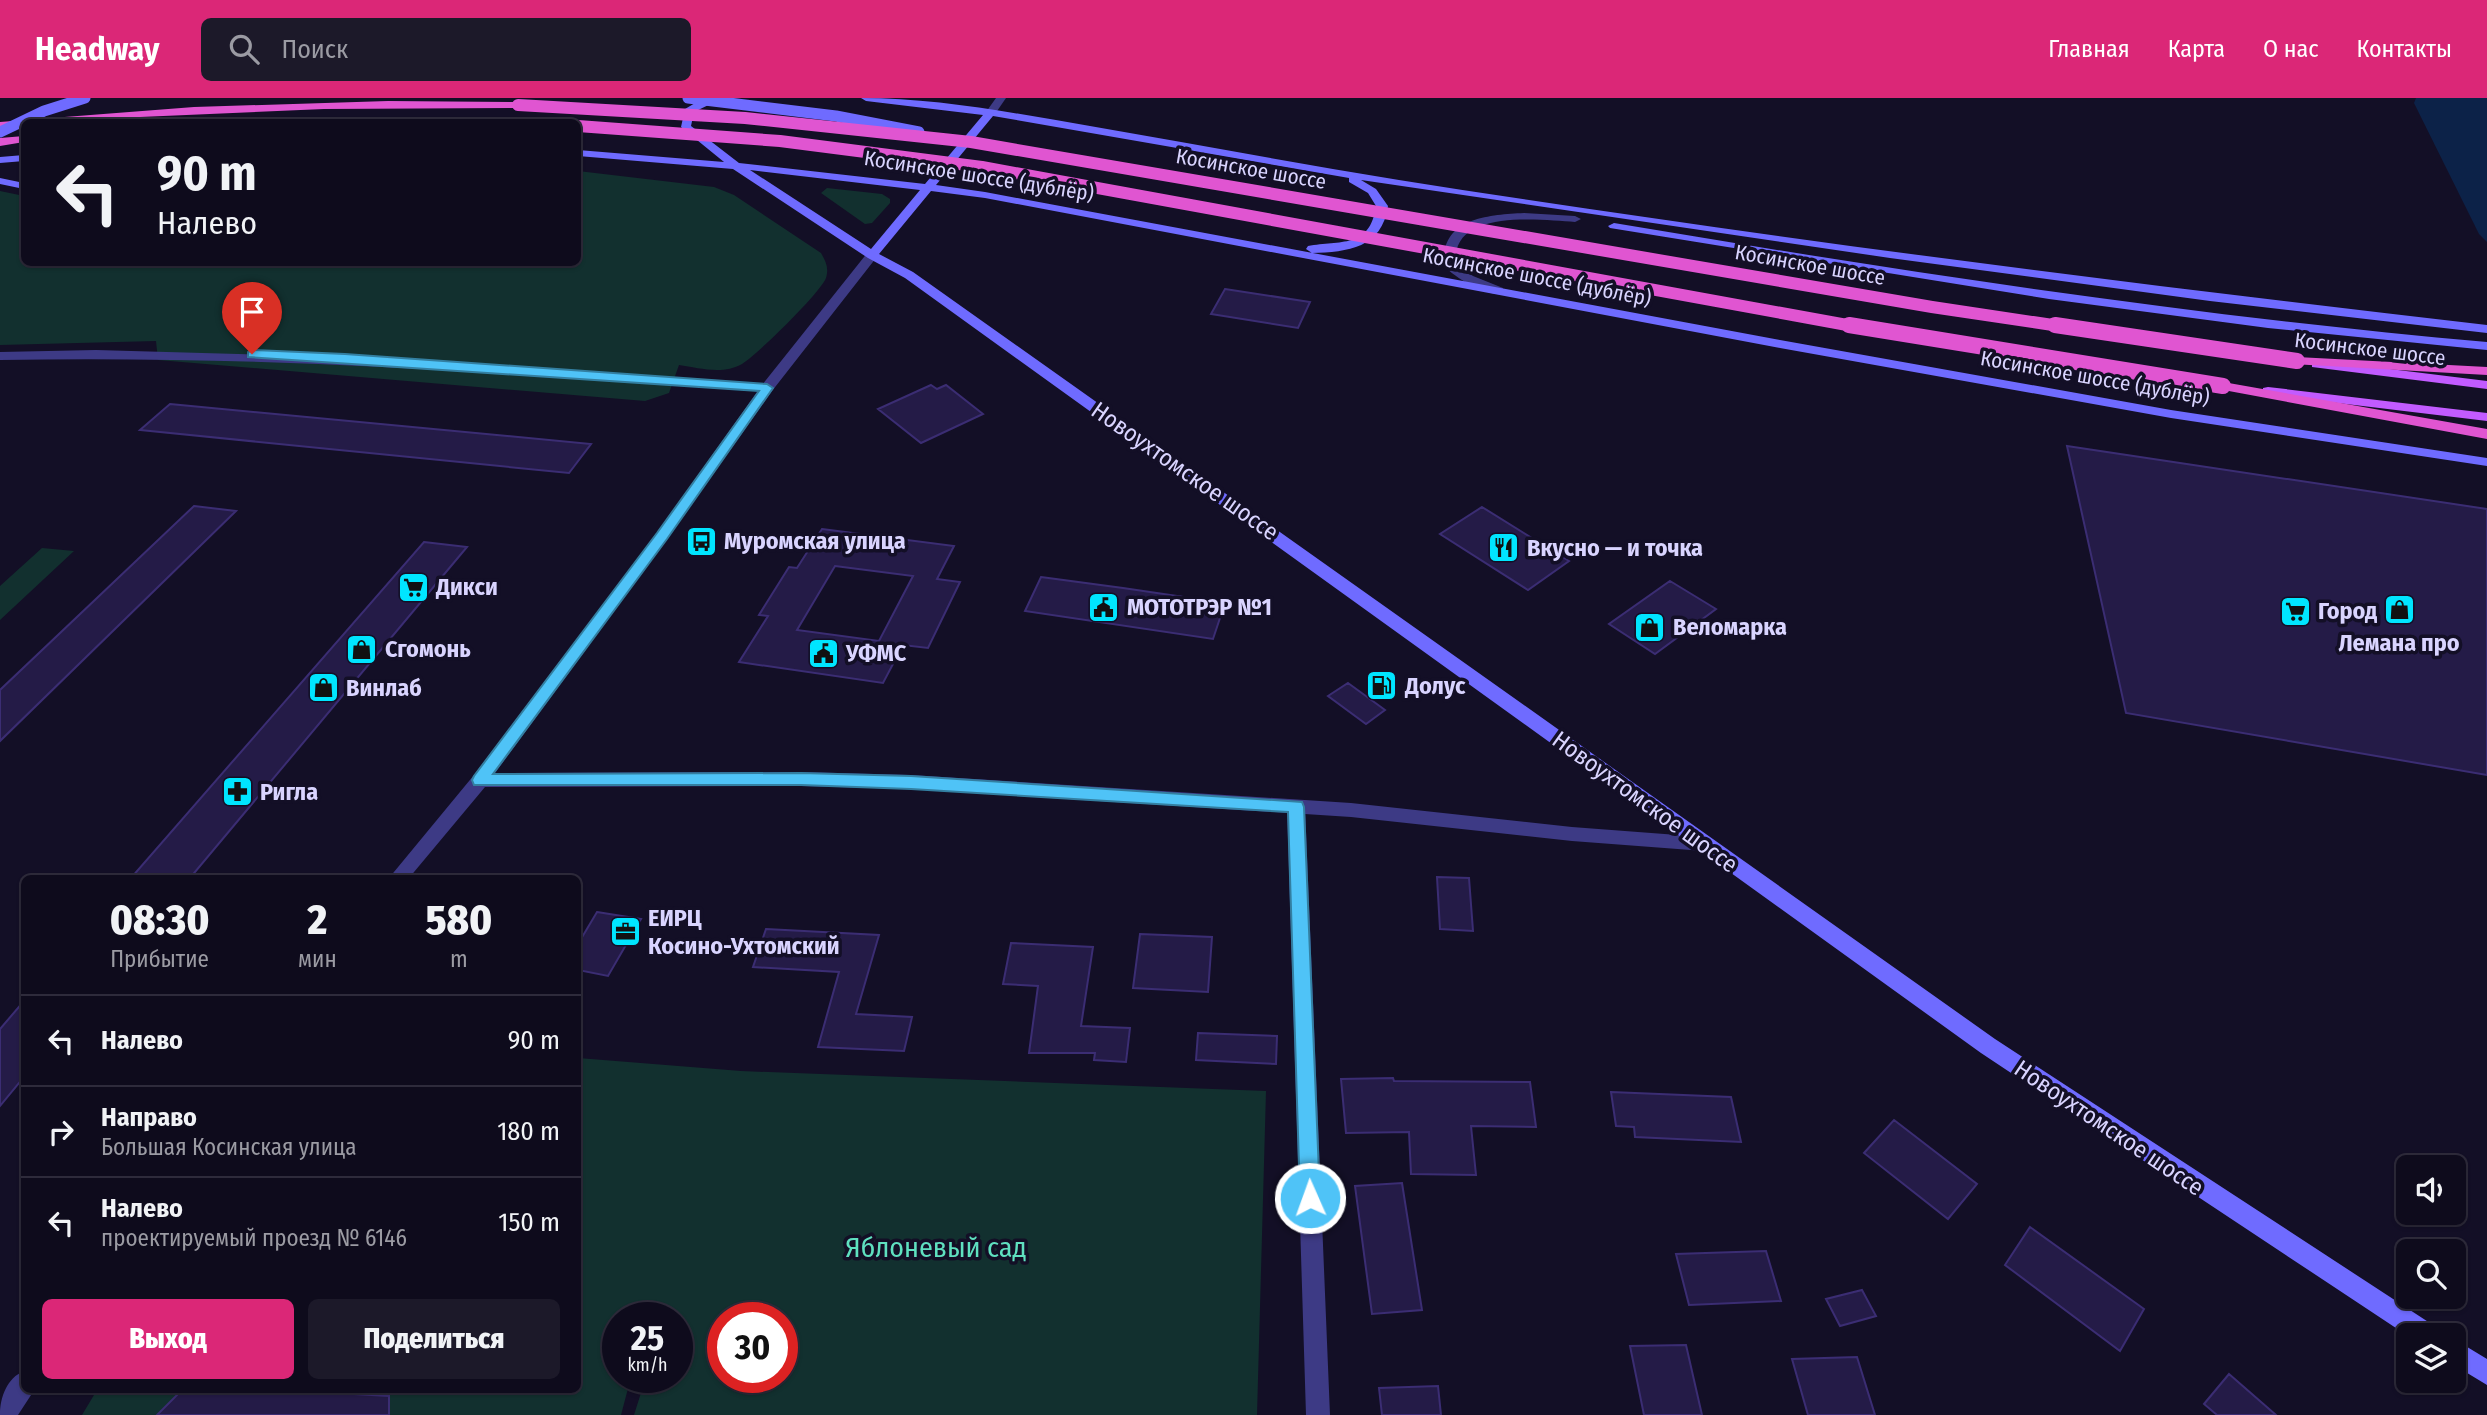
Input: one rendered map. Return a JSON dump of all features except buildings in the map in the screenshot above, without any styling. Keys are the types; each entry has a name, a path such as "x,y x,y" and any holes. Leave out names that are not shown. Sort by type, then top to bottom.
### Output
{"highway":[{"name":"Косинское шоссе","path":"73,119 208,108 369,104 670,110 812,122 971,142 1932,307 2297,361"},
{"name":"Косинское шоссе","path":"0,125 21,123"},
{"name":"Косинское шоссе","path":"581,126 754,137 864,149 969,165 1870,329 2223,386"},
{"path":"0,142 21,139"},
{"path":"2297,361 2487,370"},
{"path":"2223,386 2487,434"}],"main road":[{"path":"27,119 85,98"},
{"path":"688,98 835,117 971,142"},
{"name":"Новоухтомское шоссе","path":"718,98 706,101 689,111 686,127 736,166 872,255 909,275 2042,1083 2410,1323"},
{"path":"866,98 991,112 1398,183 1890,254 2210,297 2461,326"},
{"path":"872,255 991,112"},
{"path":"0,132 21,122"},
{"name":"Косинское шоссе (дублёр)","path":"581,153 736,166 926,187 1270,247 2157,411 2487,462"},
{"path":"0,160 21,158"},
{"path":"1270,247 1321,249 1348,244 1367,238 1379,225 1382,206 1372,191 1328,171"},
{"path":"0,181 21,185"},
{"path":"1398,183 1575,219 1981,286 2230,319 2487,346"},
{"name":"Косинское шоссе","path":"2297,361 2487,385"},
{"name":"Косинское шоссе","path":"2223,386 2487,417"},
{"path":"2466,1360 2487,1373"}],"street":[{"path":"991,112 1001,98"},
{"path":"1499,291 1469,279 1450,266 1449,250 1455,238 1476,223 1504,217 1575,219"},
{"path":"401,875 480,780 662,536 767,388 872,255"},
{"path":"2461,326 2487,330"},
{"path":"0,356 107,352 345,358 767,388"},
{"path":"480,780 801,779 897,782 1351,810 1572,834 1704,844"},
{"path":"1296,807 1318,1415"},
{"path":"4,1415 21,1388"}],"green space":[{"path":"581,171 714,187 734,195 821,253 827,271 826,278 813,296 761,349 742,364 719,370 679,365 669,393 645,401 158,360 156,341 0,345 0,191 21,195 21,266 581,266"},
{"path":"827,188 882,194 890,199 890,203 872,223 865,224 821,193"},
{"path":"42,548 74,551 0,620 0,586"},
{"name":"Яблоневый сад","path":"581,1058 741,1071 1266,1091 1257,1415 634,1415 641,1393 693,1393 693,1302 602,1302 602,1393 627,1393 621,1415 82,1415 95,1393 581,1393"}],"water":[{"path":"2416,98 2487,98 2487,242 2479,234 2414,103"}],"place":[{"name":"Муромская улица","path":"701,541"},
{"name":"Вкусно — и точка","path":"1504,548"},
{"name":"Дикси","path":"413,587"},
{"name":"МОТОТРЭР №1","path":"1104,607"},
{"name":"Лемана про","path":"2399,609"},
{"name":"Город","path":"2295,611"},
{"name":"Веломарка","path":"1650,627"},
{"name":"Сгомонь","path":"362,649"},
{"name":"УФМС","path":"823,653"},
{"name":"Долус","path":"1382,686"},
{"name":"Винлаб","path":"323,688"},
{"name":"Ригла","path":"237,792"},
{"name":"ЕИРЦ Косино-Ухтомский","path":"625,932"}],"route":[{"path":"252,354 345,358 767,388 662,536 480,780 801,779 911,782 1296,807 1310,1198"}]}
